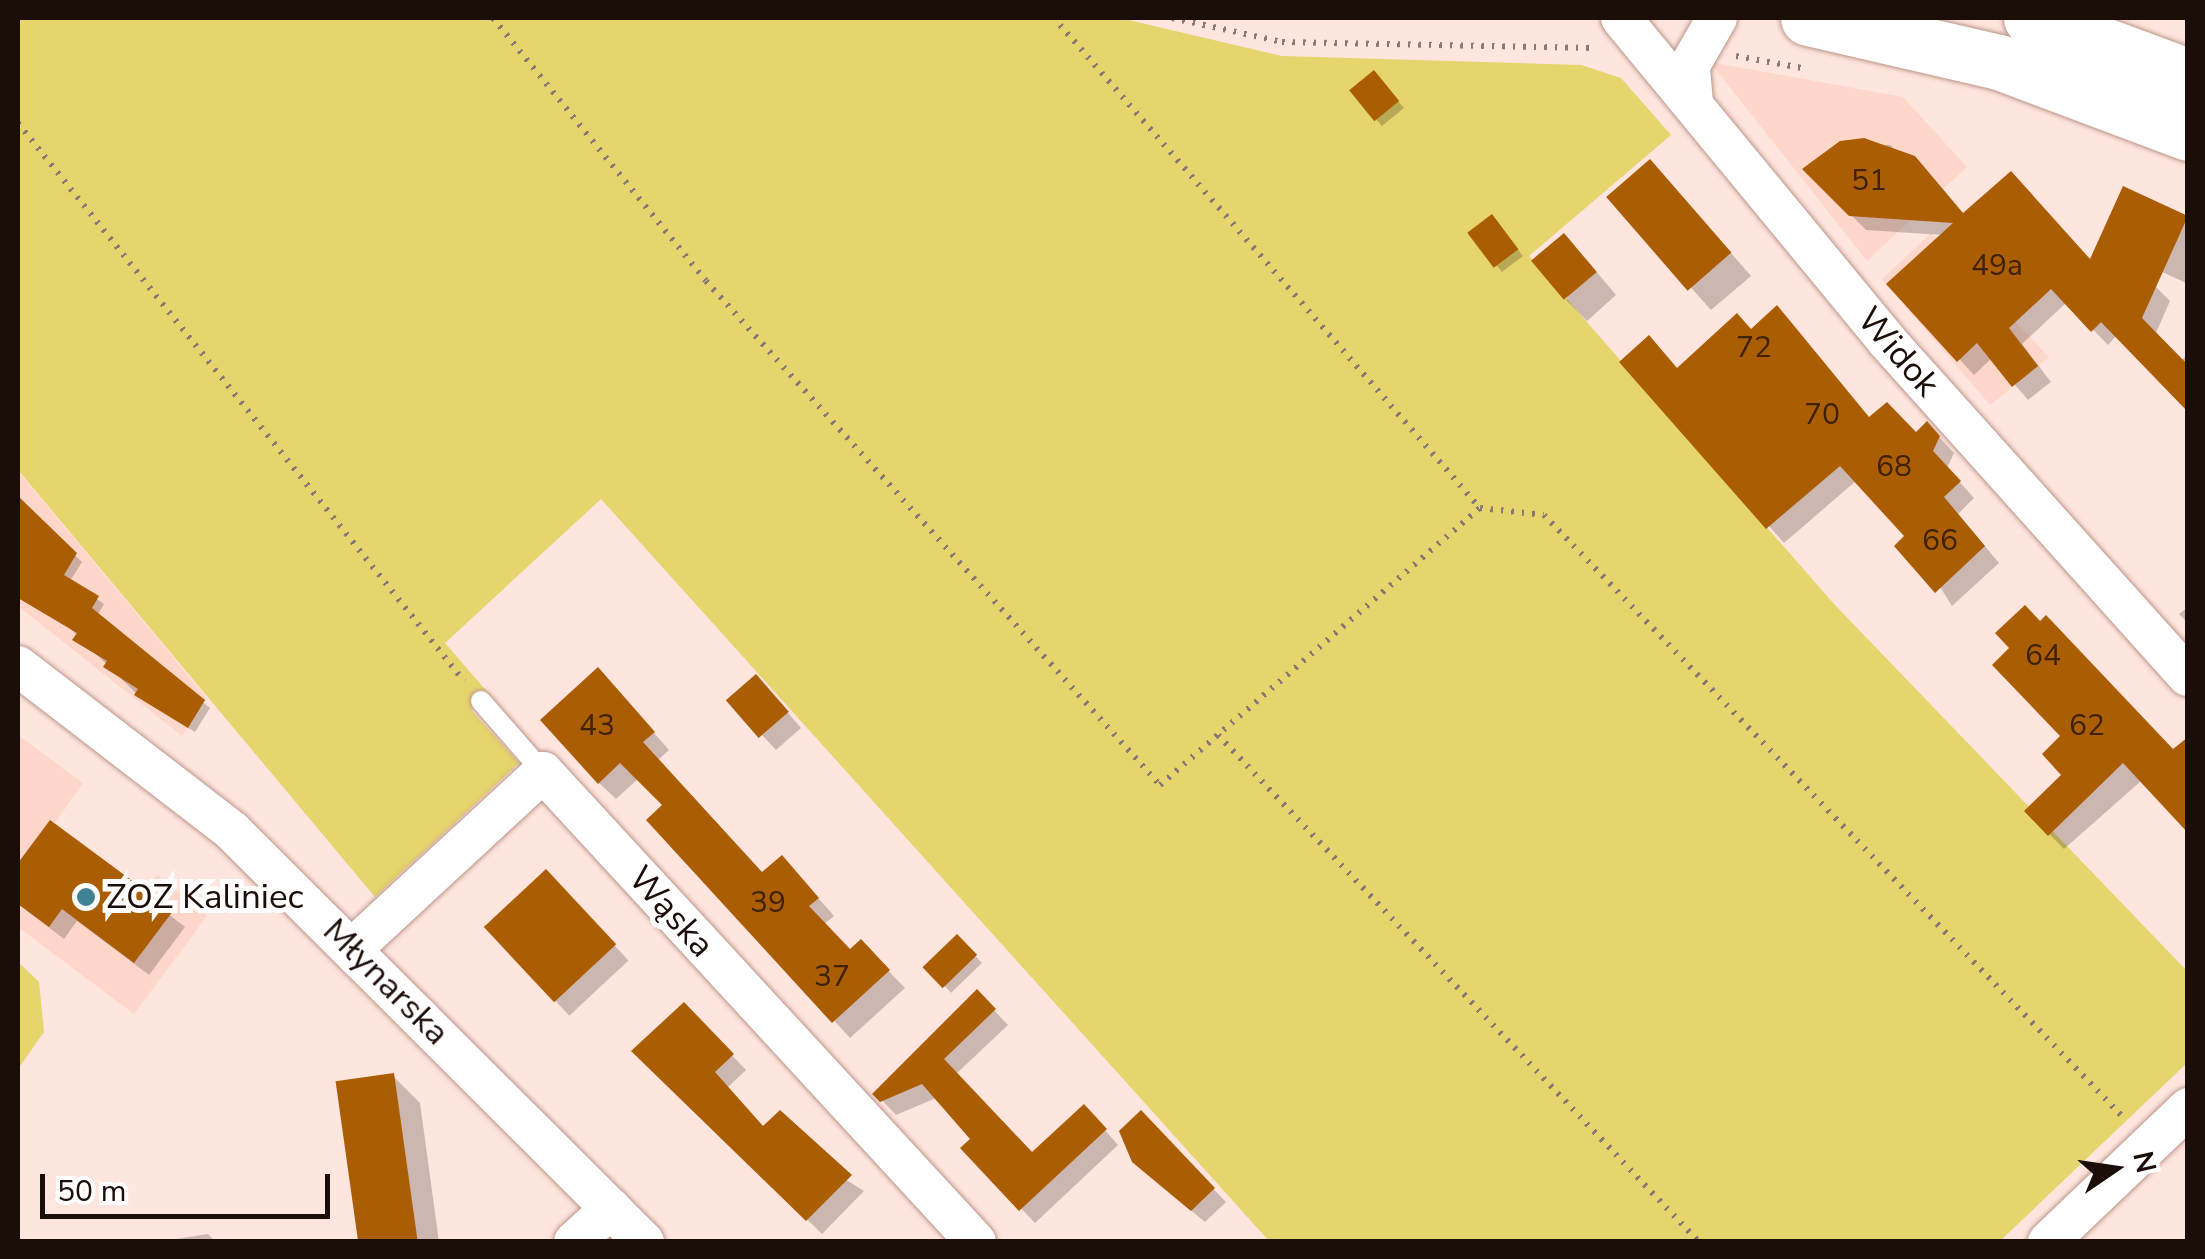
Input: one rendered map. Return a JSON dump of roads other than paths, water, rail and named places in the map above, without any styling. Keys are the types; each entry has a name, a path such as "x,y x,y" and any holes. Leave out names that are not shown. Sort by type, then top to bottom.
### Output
{"main road":[{"path":"1808,18 1999,62 2188,132"},
{"path":"2031,18 2188,76"}],"street":[{"path":"1693,103 1690,66 1717,18"},
{"name":"Widok","path":"1612,33 1693,103 1887,341 2188,676"},
{"name":"Młynarska","path":"18,666 169,777 353,948 644,1242"},
{"path":"353,948 544,772"},
{"name":"Wąska","path":"544,772 976,1242"},
{"path":"2048,1242 2188,1108"},
{"path":"574,1242 611,1208"}],"lane":[{"path":"481,701 544,772"}],"place":[{"name":"ZOZ Kaliniec","path":"86,897"}]}
